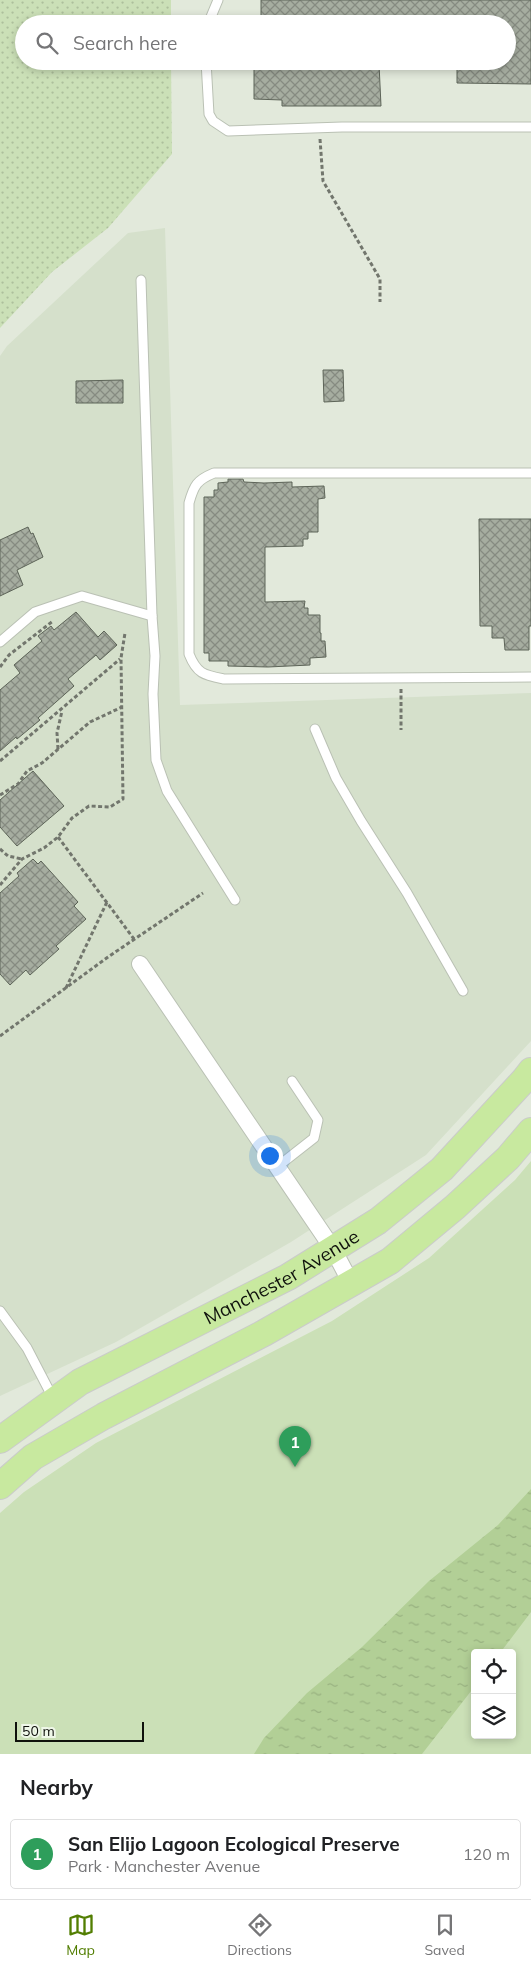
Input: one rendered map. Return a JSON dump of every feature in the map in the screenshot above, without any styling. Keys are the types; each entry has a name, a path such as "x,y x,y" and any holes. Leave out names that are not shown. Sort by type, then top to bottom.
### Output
{"main road":[{"name":"Manchester Avenue","path":"0,1440 80,1382 288,1276 378,1221 442,1168 531,1071"},
{"path":"0,1486 33,1457 104,1416 264,1333 390,1261 455,1207 508,1158 531,1132"}],"street":[{"path":"140,964 333,1249 351,1283"}],"lane":[{"path":"212,15 218,0"},
{"path":"207,70 209,114 213,121 228,131 319,128 531,127"},
{"path":"141,280 152,616 155,656 153,694 156,760 167,790 235,900"},
{"path":"531,473 214,473 201,478 193,488 189,503 189,654 194,667 205,675 224,679 531,677"},
{"path":"0,642 34,612 82,596 152,616"},
{"path":"315,729 336,778 407,893 462,991"},
{"path":"277,1167 314,1138 318,1120 292,1081"},
{"path":"0,1310 27,1348 54,1400"}],"path":[{"path":"319,128 323,181 380,279 380,302"},
{"path":"0,667 9,655 53,621"},
{"path":"0,885 22,859 44,848 58,837 72,818 89,806 110,807 123,799 121,658 124,632"},
{"path":"0,761 121,658"},
{"path":"401,678 401,730"},
{"path":"0,795 18,784 27,771 42,763 90,722 122,707"},
{"path":"58,750 57,733 62,710"},
{"path":"58,837 134,939"},
{"path":"0,849 8,856 22,859"},
{"path":"0,1036 134,939 203,893"},
{"path":"66,988 107,902"}],"shaded area":[{"path":"0,0 171,0 171,15 15,15 15,70 171,70 172,154 108,228 52,272 0,328"},
{"path":"165,228 180,705 531,693 531,1041 426,1155 291,1242 116,1342 0,1396 0,356 7,346 128,233"},
{"path":"531,1161 531,1754 0,1754 0,1513 24,1492 96,1443 332,1321 429,1258 515,1180"}],"water":[{"path":"531,1489 531,1612 503,1649 471,1649 471,1691 422,1754 254,1754 264,1738 307,1693 362,1647 429,1581 498,1525"}],"building":[{"path":"261,0 531,0 531,84 457,83 457,70 516,70 516,15 261,15"},
{"path":"254,70 379,70 381,106 282,106 282,100 254,99"},
{"path":"323,370 343,370 344,401 324,402"},
{"path":"123,380 123,403 76,403 76,381"},
{"path":"228,479 243,479 244,482 264,483 292,482 292,487 324,486 325,498 318,499 318,532 308,532 308,539 303,539 303,546 265,547 265,602 305,601 304,608 308,608 308,615 320,615 321,641 325,641 326,657 310,658 310,665 228,666 228,661 209,661 209,653 204,653 204,497 214,497 214,490 218,490 218,483 228,482"},
{"path":"479,519 531,519 531,626 529,626 529,650 505,650 504,638 492,638 492,626 480,626"},
{"path":"28,527 31,534 33,533 43,557 17,570 23,585 0,596 0,540"},
{"path":"76,612 98,637 104,631 117,645 100,660 96,655 68,679 74,686 38,718 40,720 0,751 0,690 20,673 14,665 42,641 38,636 51,626 54,630"},
{"path":"33,771 64,806 17,846 0,827 0,800"},
{"path":"33,859 38,864 41,861 78,902 74,906 86,919 56,946 59,949 30,975 26,970 10,985 0,974 0,893 19,876 17,873"}],"place":[{"name":"San Elijo Lagoon Ecological Preserve","path":"295,1467"}]}
